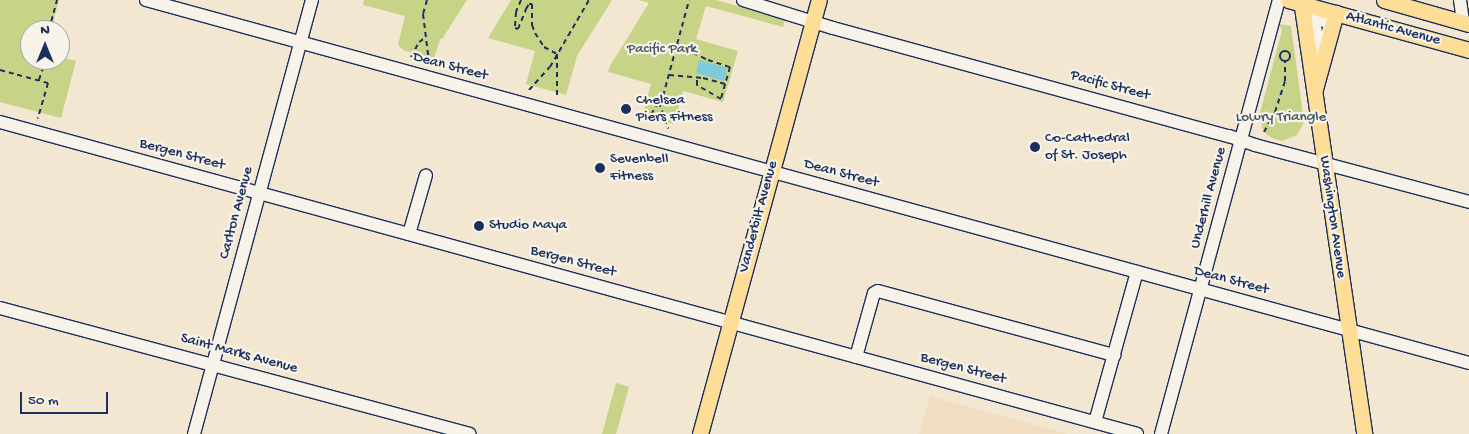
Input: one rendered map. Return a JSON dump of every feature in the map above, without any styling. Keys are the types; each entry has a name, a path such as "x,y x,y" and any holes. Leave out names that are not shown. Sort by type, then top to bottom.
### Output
{"main road":[{"name":"Vanderbilt Avenue","path":"700,434 819,0"},
{"name":"Atlantic Avenue","path":"1384,0 1466,23"},
{"name":"Atlantic Avenue","path":"1297,1 1330,16 1469,50"},
{"name":"Washington Avenue","path":"1297,1 1325,162 1364,434"},
{"path":"1313,94 1330,16"}],"street":[{"name":"Dean Street","path":"146,0 1469,363"},
{"name":"Carlton Avenue","path":"194,434 312,0"},
{"name":"Pacific Street","path":"743,0 1469,202"},
{"name":"Underhill Avenue","path":"1161,434 1279,0"},
{"path":"1460,0 1466,23"},
{"name":"Bergen Street","path":"0,122 1137,434"},
{"path":"409,234 426,175"},
{"path":"1095,422 1137,272"},
{"path":"856,357 874,293 878,291 1114,355"},
{"name":"Saint Marks Avenue","path":"0,308 469,434"}],"path":[{"path":"52,20 57,0"},
{"path":"429,62 423,14 427,0 432,2"},
{"path":"520,0 516,12 515,29 519,28 528,6 532,4 535,33 544,47 557,54"},
{"path":"530,90 550,67 590,0"},
{"path":"646,122 659,102 669,75 689,0"},
{"path":"411,57 419,42 426,37"},
{"path":"677,45 708,60 730,66 728,80 721,99 697,85 697,78"},
{"path":"557,54 557,98"},
{"path":"1264,132 1275,112 1285,81 1285,61"},
{"path":"0,70 48,83 35,131"},
{"path":"39,80 42,70"},
{"path":"669,75 725,84"},
{"path":"659,102 668,128"}],"shaded area":[{"path":"930,396 1068,434 919,434"}],"green space":[{"path":"0,0 59,0 54,20 20,20 20,70 70,70 70,60 76,61 61,118 0,102"},
{"path":"364,0 467,0 442,39 440,39 434,59 403,50 398,45 405,16 363,5"},
{"name":"Pacific Park","path":"511,0 612,0 577,56 566,95 526,84 535,51 488,38"},
{"name":"Pacific Park","path":"639,0 716,0 785,19 783,27 706,6 696,39 738,51 723,102 683,91 674,124 642,116 651,84 608,72 649,3"},
{"name":"Lowry Triangle","path":"1279,24 1291,26 1304,122 1297,135 1282,141 1272,138 1264,132 1259,117 1282,30"},
{"path":"616,383 629,387 616,434 602,434"}],"water":[{"path":"699,60 727,68 724,81 696,73"}],"place":[{"name":"Chelsea Piers Fitness","path":"626,109"},
{"name":"Co-Cathedral of St. Joseph","path":"1035,147"},
{"name":"Sevenbell Fitness","path":"600,168"},
{"name":"Studio Maya","path":"479,226"}]}
